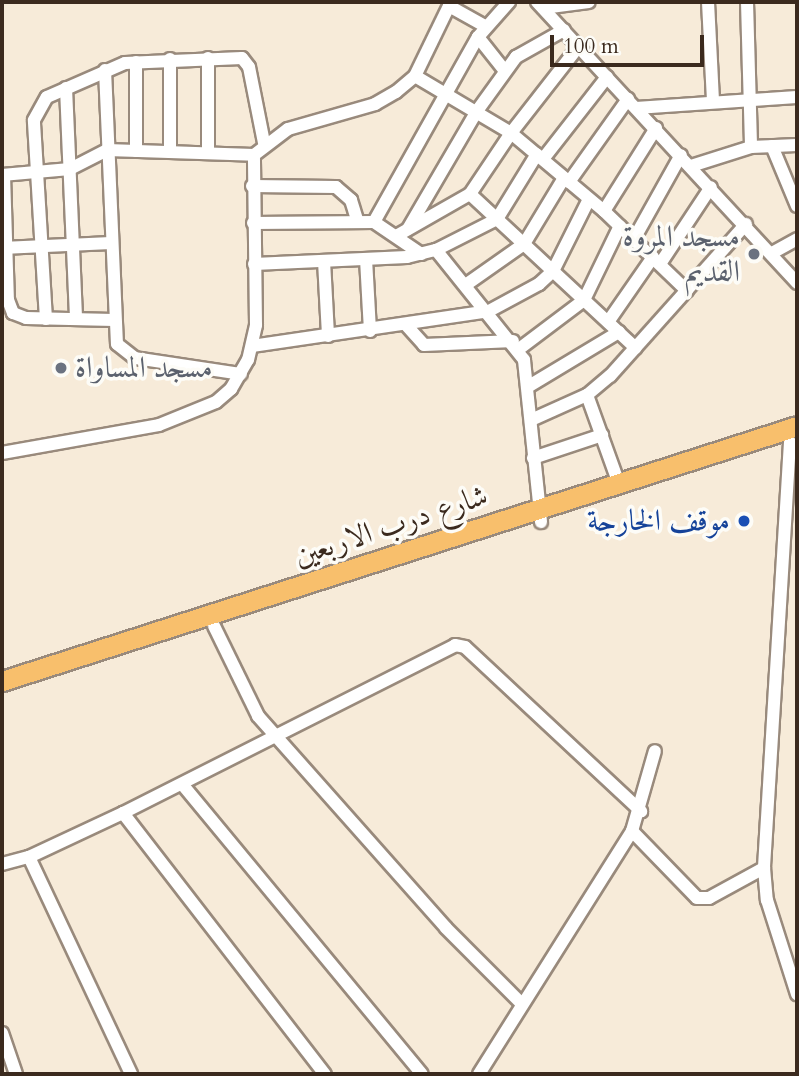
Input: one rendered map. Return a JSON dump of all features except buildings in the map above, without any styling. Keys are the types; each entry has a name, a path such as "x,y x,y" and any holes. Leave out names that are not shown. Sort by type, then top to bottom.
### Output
{"highway":[{"name":"شارع درب الاربعين","path":"540,516 619,484 795,436"},
{"name":"شارع درب الاربعين","path":"2,694 540,516 795,436"},
{"name":"شارع درب الاربعين","path":"2,681 375,570"}],"street":[{"path":"374,222 481,32 509,2"},
{"path":"540,5 589,2"},
{"path":"708,2 713,102"},
{"path":"747,2 751,147"},
{"path":"2,453 105,438 181,417 216,402 241,373 252,346 252,186 254,155 264,143 310,120 375,104 415,76 450,4 481,32 505,71"},
{"path":"540,5 746,224 797,283"},
{"path":"403,232 477,111 505,71 522,51 564,30"},
{"path":"403,232 470,194 511,133 579,46"},
{"path":"46,319 36,111 47,97 105,70 136,62 208,58 247,61 264,143"},
{"path":"208,58 208,153"},
{"path":"170,59 170,152"},
{"path":"136,62 136,151"},
{"path":"105,70 117,344 126,355 241,373"},
{"path":"415,76 511,133 604,211 687,291"},
{"path":"254,264 421,254 436,250 497,219 540,156 607,77"},
{"path":"66,88 76,320"},
{"path":"467,284 524,244 566,180 632,103 751,101 797,97"},
{"path":"604,211 656,128"},
{"path":"691,166 751,147 797,145"},
{"path":"772,146 797,206"},
{"path":"114,320 19,317 10,307 4,248 3,175 70,169 107,150 254,155"},
{"path":"634,239 681,155"},
{"path":"252,186 326,184 351,200 357,220"},
{"path":"608,322 711,187"},
{"path":"470,194 636,348"},
{"path":"252,346 407,326 489,311 540,284 553,271 589,200"},
{"path":"253,223 357,220 374,222 403,232 421,254"},
{"path":"531,420 587,395 636,348 746,224"},
{"path":"407,326 424,345 516,345 584,300 620,226"},
{"path":"772,253 797,239"},
{"path":"4,248 111,243"},
{"path":"436,250 516,345 529,386 540,516"},
{"path":"366,259 370,331"},
{"path":"324,261 328,336"},
{"path":"529,386 619,332"},
{"path":"587,395 619,484"},
{"path":"533,458 601,435"},
{"path":"795,436 764,868 767,900 797,994"},
{"path":"214,626 258,716 446,928 522,1004"},
{"path":"2,864 29,857 123,813 440,650 461,645 640,811"},
{"path":"479,1074 632,831 640,811 655,751"},
{"path":"182,783 422,1074"},
{"path":"123,813 325,1074"},
{"path":"632,831 697,898 709,898 764,868"},
{"path":"29,857 131,1074"},
{"path":"2,1033 16,1074"}],"place":[{"name":"مسجد المروة القديم","path":"754,254"},
{"name":"مسجد المساواة","path":"61,368"},
{"name":"موقف الخارجة","path":"744,521"}]}
